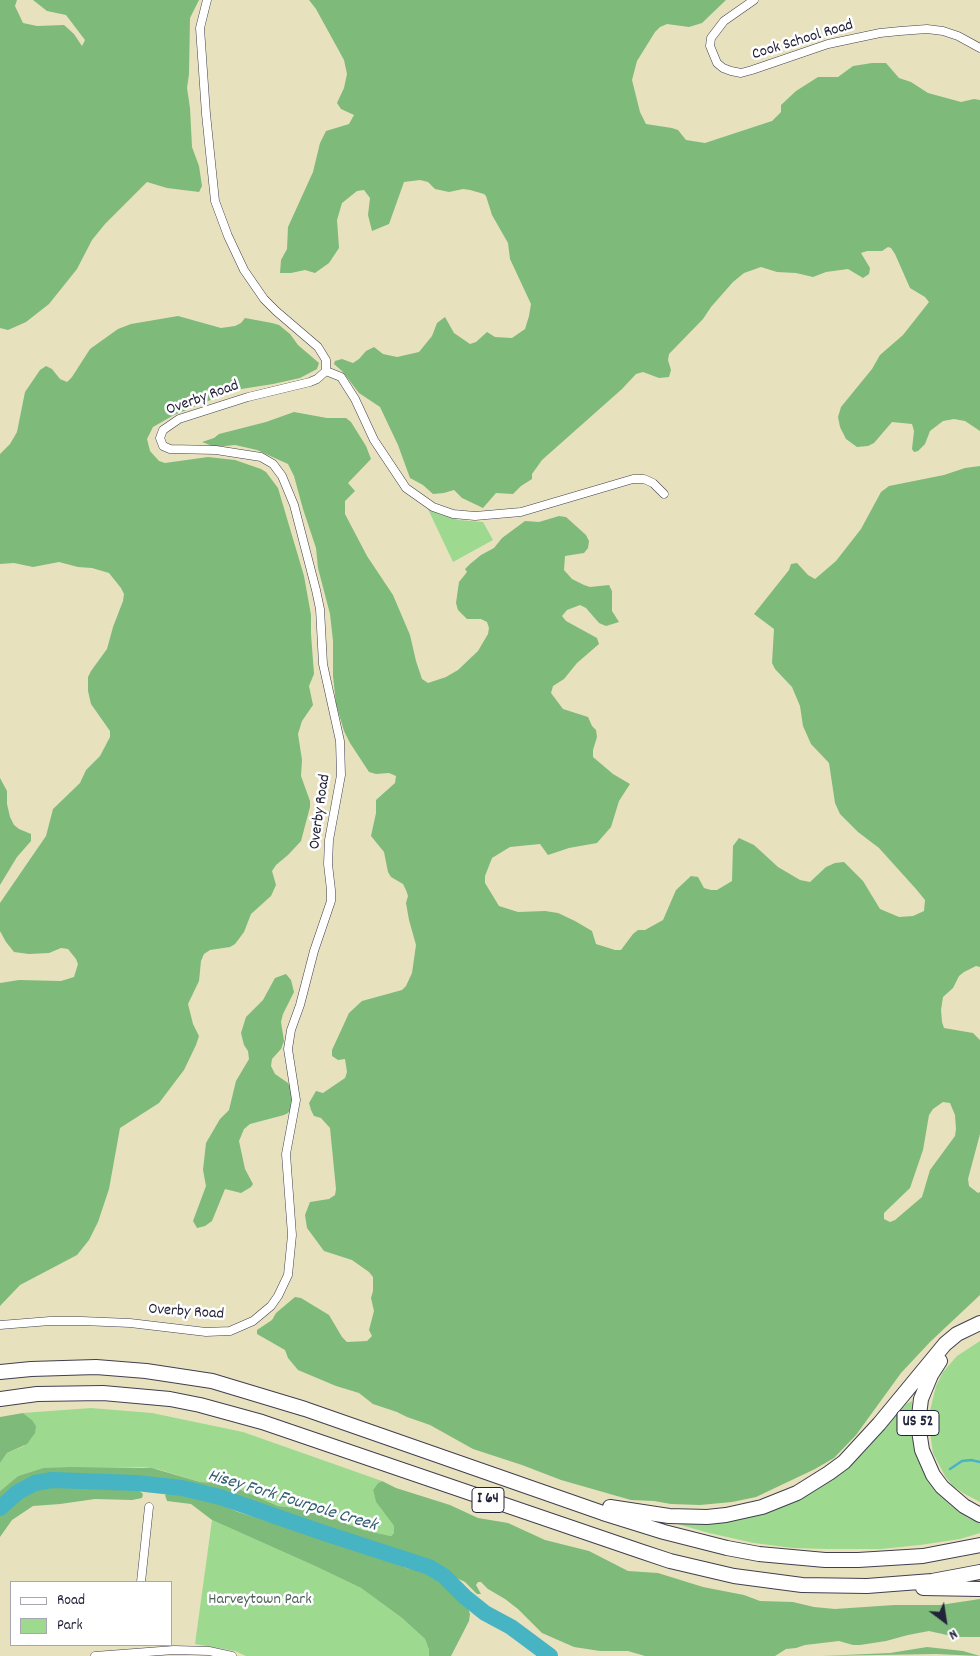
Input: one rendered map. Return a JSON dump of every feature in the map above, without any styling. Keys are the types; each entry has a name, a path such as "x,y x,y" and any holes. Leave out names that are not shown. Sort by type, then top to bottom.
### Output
{"highway":[{"path":"572,1502 687,1518 726,1515 762,1507 780,1500 814,1483 844,1462 879,1424 945,1344 957,1334 980,1322"},
{"name":"US 52","path":"980,1331 957,1344 938,1364 928,1380 921,1399 918,1424 922,1450 933,1475 952,1497 980,1515"},
{"name":"I 64","path":"0,1372 31,1368 96,1367 162,1373 212,1381 305,1409 664,1532 743,1551 793,1558 834,1560 890,1559 923,1556 980,1545"},
{"name":"I 64","path":"0,1399 37,1394 103,1392 170,1399 200,1405 262,1422 670,1561 767,1581 835,1587 932,1581 980,1572"},
{"path":"897,1584 923,1588 980,1589"}],"street":[{"path":"207,0 200,28 205,105 215,201 249,280 276,311 318,347 326,360 326,372 341,377 348,387 374,440 406,488 433,507 452,514 475,516 521,512 633,479 644,479 653,483 664,494"},
{"name":"Cook School Road","path":"754,0 724,21 710,38 710,46 717,62 731,72 741,73 815,48 880,33 927,29 943,31 958,36 980,48"},
{"name":"Overby Road","path":"0,1326 50,1321 100,1321 130,1322 206,1332 230,1331 253,1321 271,1306 281,1291 288,1275 292,1236 286,1154 296,1100 288,1049 291,1030 331,901 328,846 330,826 341,775 340,741 326,680 320,609 294,505 282,476 273,464 261,457 216,450 170,449 163,446 160,438 163,430 179,419 248,397 310,382 326,372"},
{"path":"142,1581 149,1507"},
{"path":"95,1656 134,1649 196,1650 232,1656"}],"green space":[{"path":"0,0 17,0 15,6 23,23 37,26 64,25 74,34 82,46 85,40 66,15 47,11 33,0 199,0 190,18 187,88 192,147 199,166 202,186 199,192 167,188 147,182 105,224 92,240 77,269 49,304 26,322 8,330 0,328"},
{"path":"309,0 726,0 702,23 689,27 667,24 660,27 637,61 632,80 640,112 646,124 672,128 678,130 686,140 705,143 772,121 781,112 781,105 796,91 818,77 838,77 853,66 872,63 886,63 899,78 911,82 928,93 961,102 974,99 980,100 980,431 965,421 954,419 943,421 930,431 925,444 918,451 914,452 912,449 914,431 912,424 892,422 874,443 868,446 857,447 846,439 840,427 838,417 841,407 872,369 880,355 903,335 929,302 925,297 910,288 895,254 888,247 882,251 861,253 870,268 869,274 863,278 848,269 826,272 813,277 796,273 777,272 761,267 744,273 733,282 703,319 669,354 668,360 671,370 669,377 659,378 643,372 636,374 622,389 542,460 532,474 532,479 513,494 496,493 483,508 462,498 454,490 433,494 423,485 410,478 398,445 380,407 359,393 334,364 335,361 342,359 353,363 366,351 374,347 383,354 397,357 419,352 432,336 437,323 445,317 454,333 470,344 476,342 487,332 495,337 512,338 525,329 531,304 510,259 508,243 492,215 486,196 463,189 449,192 435,189 428,182 420,180 404,182 389,224 372,231 368,215 370,198 364,190 357,191 342,203 337,220 339,248 329,263 315,273 305,270 280,273 281,260 287,249 288,227 313,172 320,143 326,131 349,124 354,115 341,109 337,103 344,88 347,74 344,60 316,9"},
{"path":"178,316 221,328 235,326 245,318 279,325 319,363 317,369 300,378 235,390 174,415 153,427 147,439 150,451 159,461 165,463 208,457 235,460 266,472 278,488 304,576 311,615 314,674 309,686 313,705 302,721 298,734 302,760 301,776 310,801 310,807 301,841 272,871 276,885 271,896 251,914 244,932 235,944 230,947 210,950 204,954 201,961 199,981 188,1004 193,1024 199,1036 196,1045 184,1070 159,1103 120,1128 109,1189 98,1222 89,1240 77,1255 20,1285 0,1306 0,983 19,980 61,981 74,977 78,964 68,949 61,948 49,953 29,954 14,952 0,931 0,903 46,836 53,809 80,783 86,770 100,756 110,737 110,731 91,704 88,691 88,677 107,649 124,594 109,573 92,568 78,567 59,562 33,567 14,563 0,564 0,454 10,444 17,432 25,392 40,370 46,366 52,369 60,379 67,382 90,349 118,329 131,324"},
{"path":"294,412 327,418 346,418 351,422 366,446 371,459 348,483 355,491 345,501 345,514 367,556 393,595 410,635 422,679 428,683 446,677 458,670 478,651 488,634 487,622 481,619 467,619 458,610 456,603 459,582 467,572 465,569 470,564 494,548 502,538 525,521 539,522 559,516 566,517 586,535 589,541 588,548 584,553 565,556 564,570 572,579 590,587 609,585 612,591 612,611 619,622 606,626 599,623 586,608 580,605 567,610 562,616 566,621 597,638 599,644 577,663 564,679 553,686 551,693 563,709 588,717 596,730 597,737 593,757 613,774 630,784 619,801 611,827 597,843 569,848 548,855 540,844 510,847 492,858 485,876 485,883 499,906 518,912 545,911 558,913 592,931 596,944 615,950 621,950 638,930 645,930 663,920 676,890 691,876 698,877 704,888 711,890 717,890 732,881 733,846 739,838 754,845 778,867 800,880 810,882 826,867 844,862 863,881 880,909 899,917 913,916 924,911 925,900 916,889 879,848 858,832 840,814 835,803 829,763 811,744 803,726 800,706 792,687 775,669 772,663 774,629 754,614 789,570 791,564 797,563 808,575 815,579 836,561 861,529 881,492 889,486 980,466 980,967 976,966 959,976 953,988 943,997 941,1010 944,1028 973,1033 980,1040 980,1134 968,1179 969,1186 978,1193 980,1192 980,1295 930,1342 901,1373 856,1435 834,1458 815,1469 756,1497 732,1502 700,1505 631,1500 561,1480 473,1449 430,1425 373,1404 359,1393 336,1386 298,1370 288,1358 285,1350 257,1334 257,1330 272,1320 276,1313 295,1297 301,1298 329,1315 347,1342 367,1341 372,1336 369,1330 374,1311 371,1298 373,1277 352,1260 324,1251 307,1228 305,1215 310,1202 329,1199 335,1195 336,1189 330,1128 321,1118 314,1116 309,1103 316,1091 323,1093 345,1078 347,1072 345,1059 338,1060 332,1056 332,1050 349,1013 362,1001 402,990 406,986 412,973 416,945 409,920 406,890 403,884 391,877 388,872 384,852 371,836 376,813 376,800 395,783 396,776 389,773 376,774 369,772 344,731 336,704 330,614 318,568 316,548 294,476 288,464 257,450 235,445 215,447 202,442 219,434 266,422","holes":["943,1102 950,1103 955,1115 955,1136 930,1170 922,1197 895,1220 890,1222 884,1219 884,1213 910,1188 923,1150 929,1115 933,1109"]},
{"path":"427,507 439,514 459,520 483,522 493,540 453,562"},
{"path":"0,778 7,791 10,817 14,825 31,834 31,841 17,857 0,885"},
{"path":"286,974 291,980 294,992 281,1022 284,1041 281,1049 272,1059 271,1066 275,1074 288,1083 292,1090 293,1106 284,1115 250,1124 244,1129 239,1141 245,1169 253,1184 241,1193 225,1189 212,1221 205,1226 197,1228 193,1221 206,1186 203,1170 206,1143 220,1119 229,1110 236,1081 249,1059 241,1033 246,1017 263,1000 275,978"},
{"path":"980,1341 980,1502 952,1485 945,1476 933,1453 928,1419 936,1386 943,1372 957,1356"},
{"path":"912,1401 911,1432 916,1455 925,1474 937,1491 952,1506 968,1518 980,1523 980,1533 960,1539 881,1549 793,1548 754,1543 674,1523 716,1522 744,1518 768,1512 818,1489 842,1472 866,1450 906,1404"},
{"path":"91,1408 152,1413 243,1432 382,1481 373,1490 376,1502 394,1526 394,1533 391,1536 363,1530 311,1510 278,1506 227,1484 200,1482 157,1469 143,1467 43,1468 18,1476 0,1491 0,1463 7,1453 24,1446 32,1420 23,1413"},
{"path":"23,1413 36,1426 35,1433 27,1444 7,1453 0,1463 0,1417"},
{"path":"43,1468 152,1468 200,1482 227,1484 278,1506 311,1510 363,1530 391,1536 394,1533 394,1526 376,1502 373,1490 382,1481 396,1488 450,1505 478,1518 508,1523 545,1540 589,1551 628,1571 658,1573 703,1587 744,1595 760,1601 793,1602 835,1609 894,1605 940,1605 980,1599 980,1637 956,1637 929,1631 860,1645 839,1641 805,1645 786,1649 775,1656 645,1656 628,1651 600,1651 574,1647 542,1633 518,1609 488,1589 481,1582 478,1582 476,1585 481,1594 477,1594 465,1582 442,1571 437,1566 395,1549 348,1537 289,1516 266,1511 235,1499 189,1486 135,1480 97,1480 54,1476 24,1483 0,1504 0,1491 18,1476"},
{"path":"40,1485 117,1488 138,1490 143,1494 142,1498 132,1500 95,1499 33,1506 12,1520 0,1537 0,1516 2,1513 25,1493"},
{"path":"168,1493 207,1499 238,1512 387,1558 406,1568 425,1572 443,1583 468,1608 470,1614 469,1621 451,1656 429,1656 425,1639 402,1618 361,1588 212,1520 191,1504 167,1501 165,1495"},
{"name":"Harveytown Park","path":"212,1520 361,1588 402,1618 425,1639 429,1656 246,1656 235,1651 195,1644"},
{"path":"927,1647 963,1651 980,1656 936,1654 821,1656 890,1653"}],"waterway":[{"path":"950,1469 962,1461 980,1462"},
{"name":"Hisey Fork Fourpole Creek","path":"0,1508 18,1492 35,1483 52,1480 136,1483 182,1488 220,1497 429,1567 444,1576 465,1597 485,1613 511,1627 550,1656"}]}
